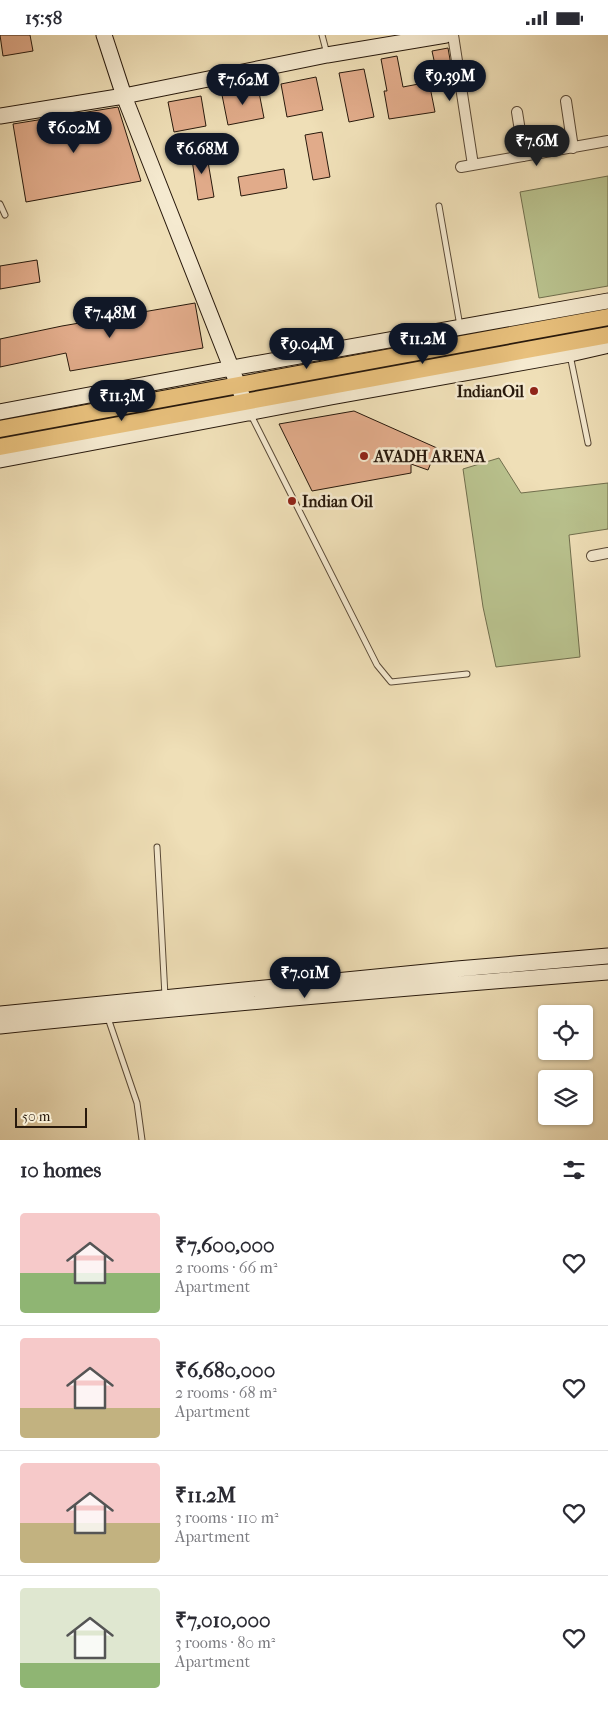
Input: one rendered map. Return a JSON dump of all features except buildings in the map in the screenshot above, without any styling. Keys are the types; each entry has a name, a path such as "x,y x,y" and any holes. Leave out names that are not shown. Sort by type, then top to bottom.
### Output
{"main road":[{"path":"0,429 608,317"},
{"path":"0,447 248,407 608,335"}],"street":[{"path":"104,35 124,96 248,407"},
{"path":"0,116 124,96 327,55 446,35"},
{"path":"453,35 473,165"},
{"path":"566,101 573,148"},
{"path":"517,112 524,156"},
{"path":"461,167 608,141"},
{"path":"0,412 232,368 608,301"},
{"path":"0,460 248,407 570,354 608,344"},
{"path":"592,556 608,553"},
{"path":"0,1014 608,956"},
{"path":"0,1026 459,983 608,972"}],"lane":[{"path":"322,35 327,55"},
{"path":"0,205 5,215"},
{"path":"439,206 460,327"},
{"path":"570,354 588,443"},
{"path":"248,407 377,665 391,682 467,673"},
{"path":"157,847 166,999"},
{"path":"107,1015 137,1103 142,1140"}],"green space":[{"path":"608,176 608,286 539,298 520,192"},
{"path":"499,458 521,493 608,483 608,529 569,535 580,657 496,667 483,607 463,469"}],"place":[{"name":"IndianOil","path":"534,391"},
{"name":"AVADH ARENA","path":"364,456"},
{"name":"Indian Oil","path":"292,501"}]}
